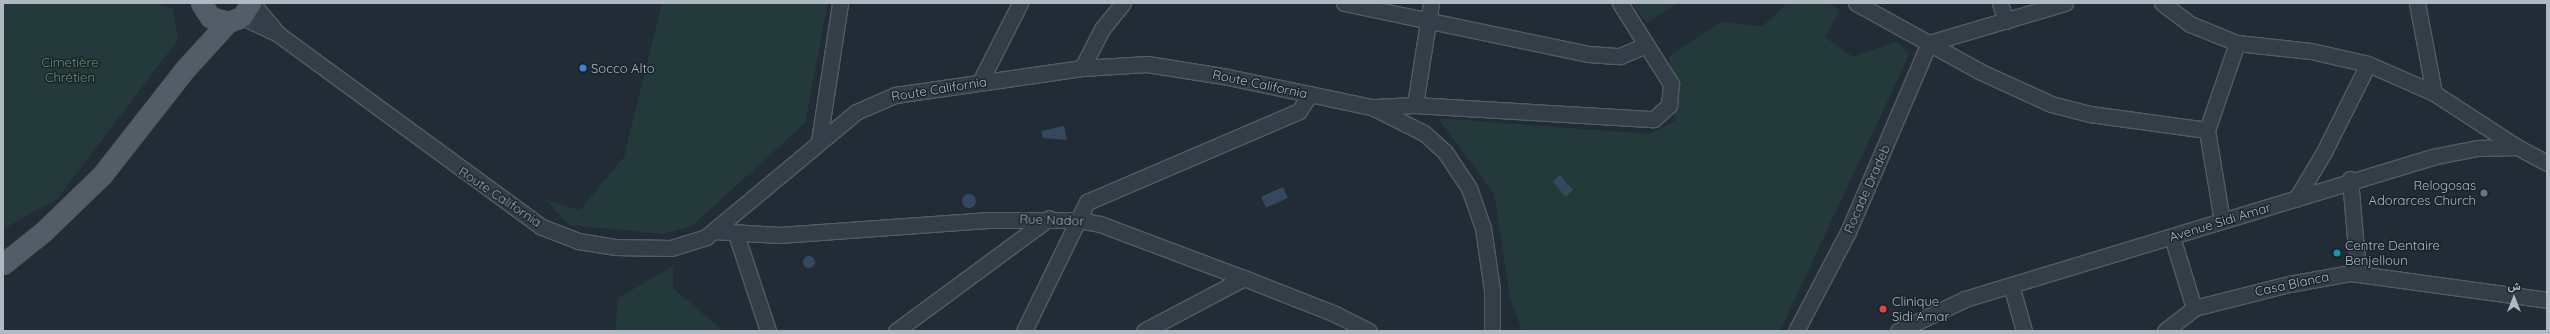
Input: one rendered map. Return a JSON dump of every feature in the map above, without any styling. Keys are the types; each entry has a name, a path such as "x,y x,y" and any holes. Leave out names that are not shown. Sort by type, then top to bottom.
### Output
{"main road":[{"path":"186,68 202,7 243,11"},
{"path":"3,264 44,232 102,175 186,68 243,11"}],"street":[{"path":"819,141 840,3"},
{"path":"980,82 1020,3"},
{"path":"1082,68 1102,29 1123,3"},
{"path":"1344,3 1428,18 1588,54 1620,56 1646,45"},
{"path":"1415,105 1431,3"},
{"path":"1372,107 1415,105 1654,119 1669,105 1671,89 1620,3"},
{"path":"1856,3 1929,43 2051,104 2090,114 2208,130"},
{"path":"2000,3 2006,21"},
{"path":"1929,43 2065,3"},
{"path":"2162,3 2190,24 2237,43 2311,51 2368,64 2434,93 2517,147"},
{"path":"2417,3 2434,93"},
{"name":"Route California","path":"243,11 278,34 542,227 578,241 654,249 685,246 714,231 819,141 856,112 883,98 980,82 1082,68 1163,66 1372,107 1424,133 1445,152 1469,188 1483,228 1493,329"},
{"name":"Rocade Dradeb","path":"1796,331 1848,232 1929,43"},
{"path":"2222,221 2208,130 2237,43"},
{"path":"2296,199 2324,152 2368,64"},
{"path":"1024,331 1087,202 1100,195 1299,111 1310,94"},
{"name":"Avenue Sidi Amar","path":"1898,331 1950,305 2296,199 2350,179 2432,157 2477,148 2517,147 2547,163"},
{"path":"2350,179 2358,273"},
{"path":"896,331 1049,218"},
{"name":"Rue Nador","path":"714,231 736,234 779,235 1049,218 1078,220 1100,224 1244,278 1333,313 1369,331"},
{"path":"736,234 768,331"},
{"path":"2172,237 2194,308"},
{"name":"Casa Blanca","path":"2165,331 2194,308 2289,284 2358,273 2547,300"},
{"path":"1144,331 1244,278"},
{"path":"2012,285 2024,331"}],"green space":[{"name":"Cimetière Chrétien","path":"3,3 157,3 173,8 178,40 57,199 3,229"},
{"path":"662,3 828,3 805,123 692,226 663,234 569,225 546,200 580,210 624,157"},
{"path":"1632,3 1678,3 1647,23"},
{"path":"1787,3 1828,3 1840,10 1825,37 1853,57 1897,41 1909,55 1780,331 1522,331 1510,297 1494,194 1438,118 1649,134 1675,121 1669,56 1721,22 1763,26"},
{"path":"673,266 673,288 723,331 615,331 618,298"}],"water":[{"path":"1064,126 1067,140 1043,138 1041,131"},
{"path":"1560,175 1573,190 1566,197 1552,182"},
{"path":"1283,187 1288,198 1266,208 1261,197"},
{"path":"966,194 972,194 976,198 976,204 972,208 966,208 962,204 962,198"},
{"path":"807,256 811,256 815,262 811,268 807,268 803,264 803,260"}],"place":[{"name":"Socco Alto","path":"583,68"},
{"name":"Relogosas Adorarces Church","path":"2484,193"},
{"name":"Centre Dentaire Benjelloun","path":"2337,253"},
{"name":"Clinique Sidi Amar","path":"1883,309"}]}
